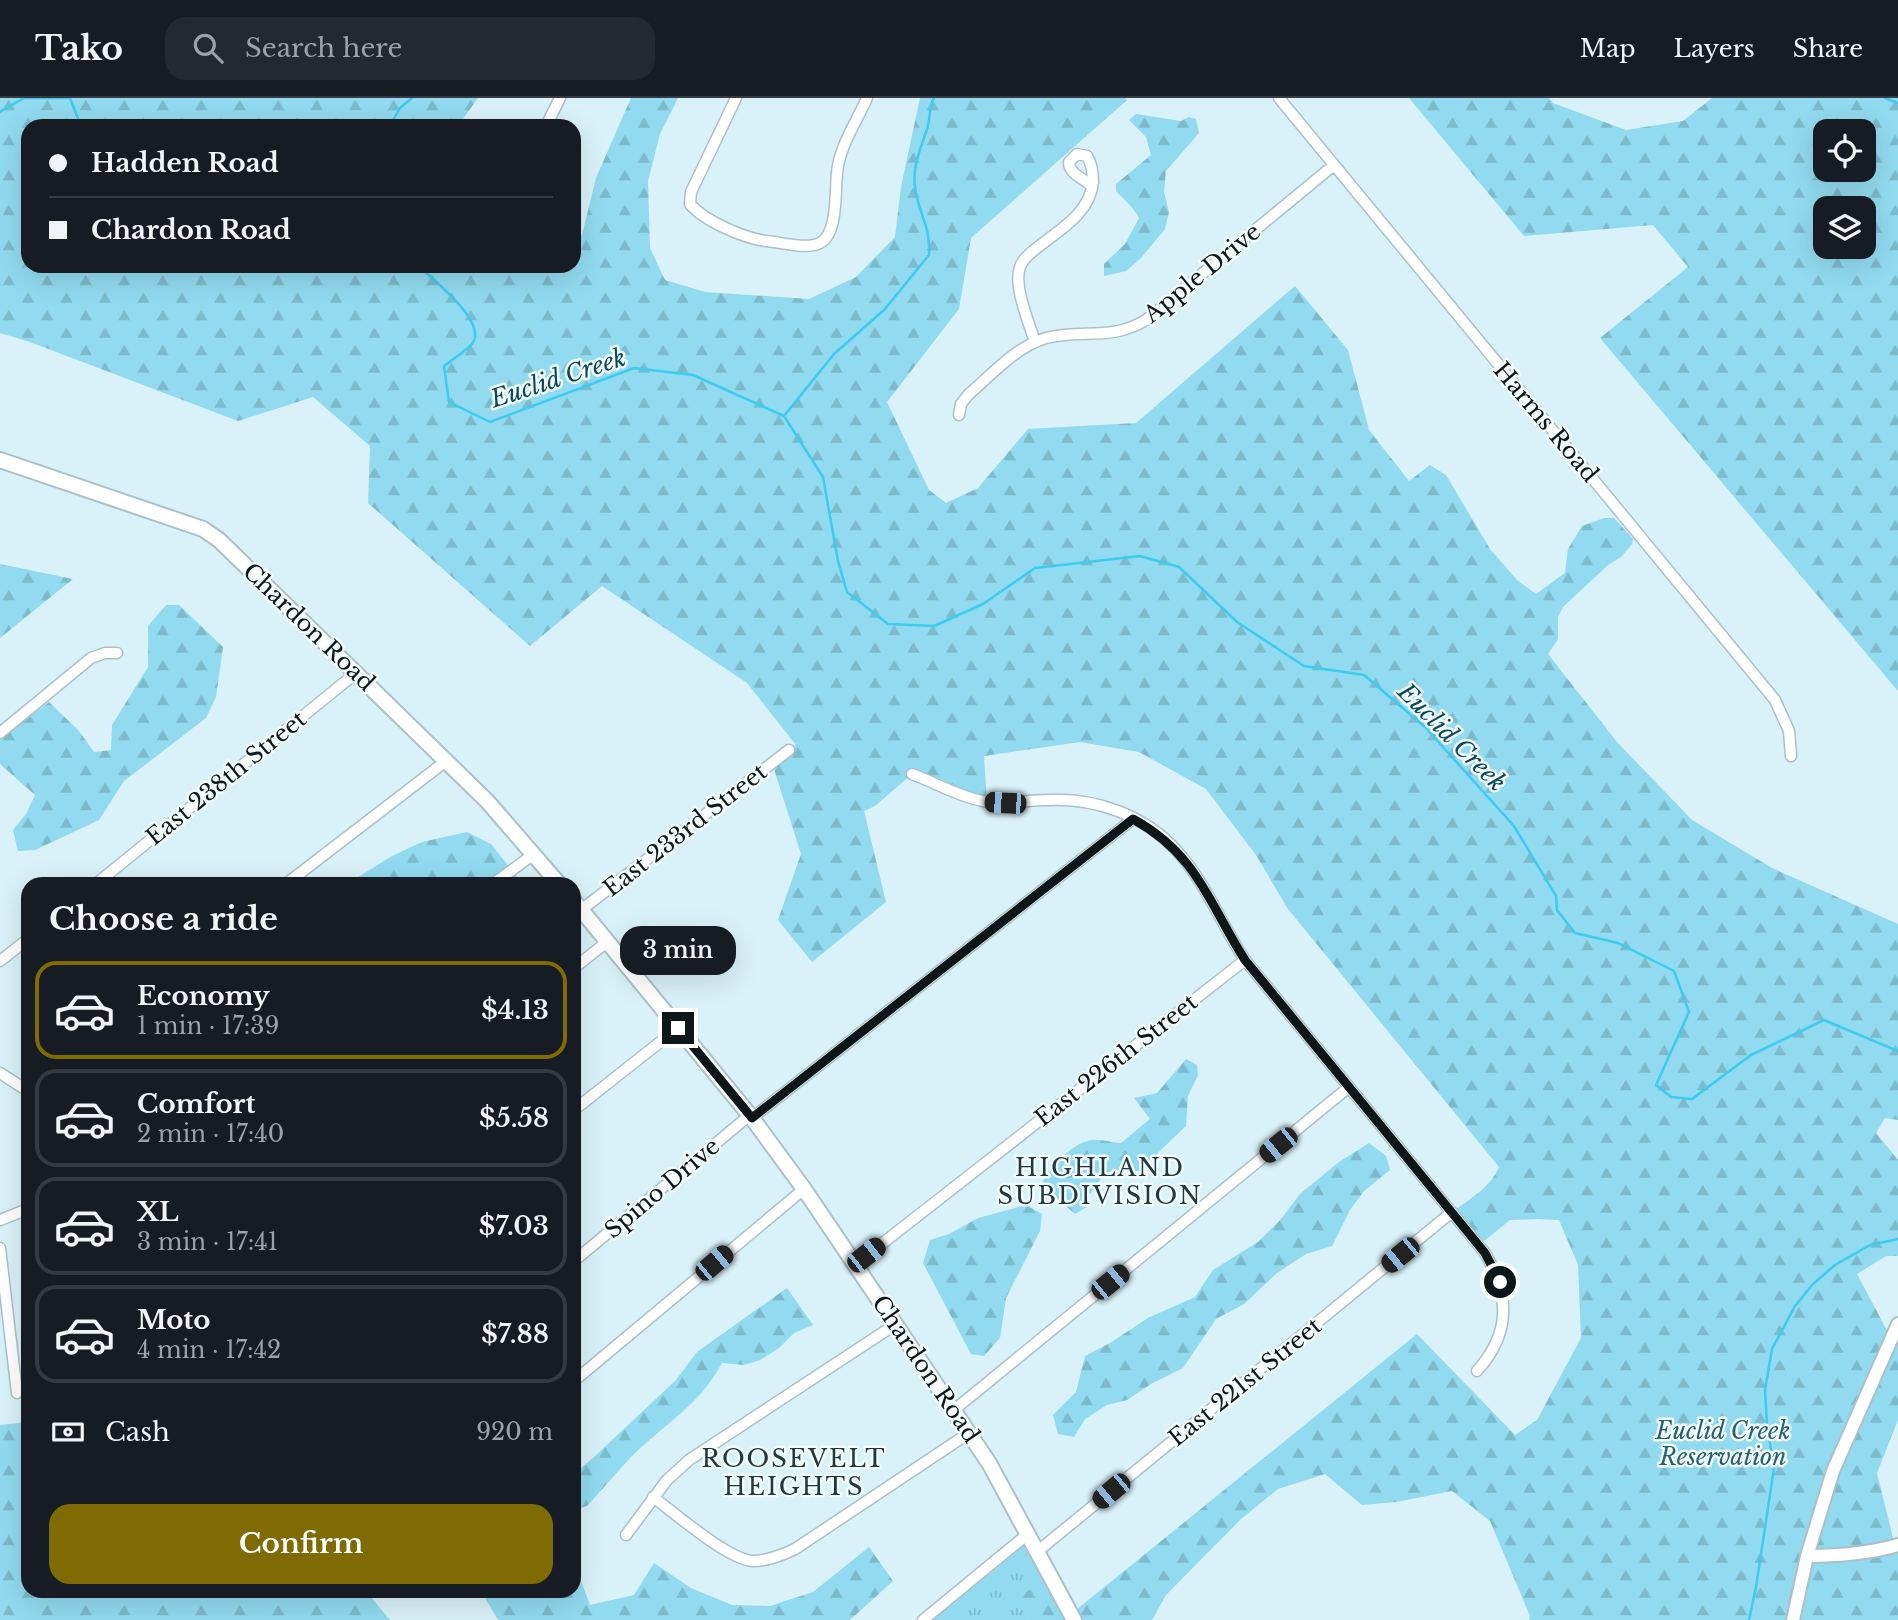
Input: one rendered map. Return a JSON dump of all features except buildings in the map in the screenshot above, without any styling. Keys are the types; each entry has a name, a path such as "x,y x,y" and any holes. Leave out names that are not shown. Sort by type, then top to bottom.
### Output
{"main road":[{"name":"Chardon Road","path":"0,460 203,529 219,540 487,801 553,877"},
{"name":"Chardon Road","path":"581,910 751,1116 804,1189 1004,1488 1074,1620"}],"street":[{"path":"550,119 560,98"},
{"path":"736,98 691,192 690,204 698,213 751,239 806,245 820,243 833,225 837,168 867,98"},
{"name":"Harms Road","path":"1279,98 1776,700 1789,732 1791,756"},
{"name":"Apple Drive","path":"959,415 961,404 968,395 1035,342 1057,336 1119,332 1146,320 1334,165"},
{"path":"1035,342 1019,287 1020,265 1027,256 1082,211 1090,197 1092,186"},
{"path":"0,733 91,658 105,653 117,653"},
{"name":"East 238th Street","path":"105,877 356,673"},
{"name":"East 233rd Street","path":"581,904 789,750"},
{"path":"295,877 446,761"},
{"path":"912,774 987,802 1076,799 1109,807 1158,833 1176,849 1197,876 1227,933 1245,960 1452,1212 1495,1269 1503,1296 1504,1317 1499,1338 1477,1371"},
{"name":"Spino Drive","path":"581,1255 751,1116 1133,819"},
{"path":"502,877 534,853"},
{"path":"581,962 607,942"},
{"path":"0,961 21,944"},
{"name":"East 226th Street","path":"856,1264 1245,960"},
{"path":"581,1104 678,1028"},
{"path":"0,1073 21,1086"},
{"path":"954,1410 1349,1087"},
{"path":"581,1375 804,1189"},
{"path":"0,1220 21,1212"},
{"name":"East 221st Street","path":"1038,1551 1452,1212"},
{"path":"0,1248 17,1393"},
{"path":"626,1535 667,1480 689,1460 896,1324"},
{"path":"1793,1620 1808,1556 1833,1471 1898,1324"},
{"path":"653,1497 727,1552 752,1561 767,1560 795,1549 969,1433"},
{"path":"923,1620 1029,1533"},
{"path":"1808,1556 1861,1554 1898,1545"}],"green space":[{"name":"Euclid Creek Reservation","path":"0,98 478,98 463,119 21,119 21,273 581,273 581,235 596,178 631,98 678,98 660,134 648,181 650,248 665,280 705,292 809,299 856,277 895,237 901,187 920,98 1125,98 1127,100 971,238 959,309 887,402 929,490 946,503 978,488 1028,429 1136,423 1295,286 1348,350 1369,430 1409,481 1430,465 1446,475 1490,549 1517,580 1536,594 1565,573 1568,549 1582,526 1604,518 1614,518 1633,539 1621,557 1608,565 1563,607 1558,617 1558,639 1548,654 1617,742 1692,820 1772,868 1898,924 1898,1120 1885,1118 1876,1133 1898,1160 1898,1256 1886,1256 1857,1274 1891,1338 1898,1324 1898,1420 1877,1473 1895,1546 1898,1545 1898,1620 1529,1620 1530,1616 1490,1521 1452,1491 1396,1502 1362,1505 1325,1474 1278,1489 1241,1519 1166,1595 1152,1620 1028,1620 1020,1596 1051,1576 1071,1614 1417,1334 1515,1435 1537,1420 1581,1338 1578,1265 1559,1220 1510,1220 1479,1245 1452,1212 1485,1187 1499,1167 1288,909 1256,855 1206,789 1139,752 1080,742 984,756 987,802 912,774 875,806 864,811 886,902 812,962 778,920 801,854 772,763 796,745 747,683 602,586 530,646 368,503 370,446 313,397 238,421 0,333"},
{"path":"1409,98 1549,98 1553,103 1626,130 1683,121 1712,98 1898,98 1898,691 1600,338 1688,267 1653,225 1524,236"},
{"path":"1136,114 1181,121 1189,117 1196,119 1199,133 1166,171 1164,192 1169,212 1165,229 1141,258 1126,271 1104,276 1104,264 1125,244 1139,218 1116,191 1116,184 1151,155 1146,137 1129,120"},
{"path":"0,564 73,579 0,638"},
{"path":"166,605 179,605 223,647 216,697 206,718 124,781 99,820 35,850 18,851 13,830 26,814 35,795 0,764 0,739 49,702 79,731 94,752 111,750 112,725 148,667 148,626"},
{"path":"467,832 491,844 517,877 358,877 392,856 422,842"},
{"path":"1186,1059 1197,1065 1198,1075 1188,1096 1186,1126 1139,1171 1106,1172 1088,1196 1087,1207 1075,1214 1041,1184 1062,1157 1076,1146 1092,1140 1121,1143 1150,1119 1134,1098 1157,1093"},
{"path":"1369,1143 1386,1156 1390,1170 1364,1191 1350,1210 1332,1246 1306,1254 1277,1273 1244,1304 1216,1319 1183,1368 1127,1400 1107,1405 1085,1419 1074,1437 1058,1434 1053,1415 1076,1392 1085,1356 1148,1318 1195,1297 1213,1270 1258,1242 1281,1219 1300,1194 1339,1162"},
{"path":"1026,1205 1042,1214 1040,1231 1006,1298 1000,1338 984,1356 971,1354 923,1263 930,1240 949,1234 978,1218"},
{"path":"787,1288 813,1325 794,1333 779,1348 760,1360 744,1365 722,1363 692,1403 631,1457 587,1506 581,1508 581,1468 676,1380 697,1352"},
{"path":"21,1423 21,1598 372,1598 390,1620 0,1620 0,1425"},
{"path":"1029,1533 1051,1576 1021,1596 1028,1620 923,1620"},
{"path":"869,1547 893,1581 850,1620 498,1620 485,1598 581,1598 581,1581 590,1605 634,1595 654,1563 691,1588 732,1605 770,1606 813,1592"}],"waterway":[{"name":"Euclid Creek","path":"0,112 24,98 70,98 78,119"},
{"path":"394,119 400,108 412,98"},
{"path":"784,416 834,354 884,310 929,255 928,236 914,179 934,98"},
{"path":"1885,98 1898,103"},
{"name":"Euclid Creek","path":"427,273 458,304 474,327 475,337 470,346 444,366 449,402 490,422 634,368 693,375 784,416 823,477 838,561 847,592 888,624 934,626 983,604 1035,568 1140,556 1179,567 1237,622 1304,666 1364,675 1425,727 1514,826 1556,896 1557,910 1575,933 1618,943 1674,971 1689,1012 1656,1085 1671,1097 1692,1099 1751,1055 1824,1020 1898,1051"},
{"name":"Euclid Creek","path":"1749,1620 1774,1468 1765,1390 1772,1349 1795,1306 1813,1284 1835,1265 1870,1245 1898,1239"}],"district":[{"name":"HIGHLAND SUBDIVISION","path":"1100,1181"},
{"name":"ROOSEVELT HEIGHTS","path":"794,1472"}],"route":[{"path":"678,1028 752,1118 1133,819 1158,833 1176,849 1197,876 1227,933 1245,960 1485,1253 1500,1282"}]}
